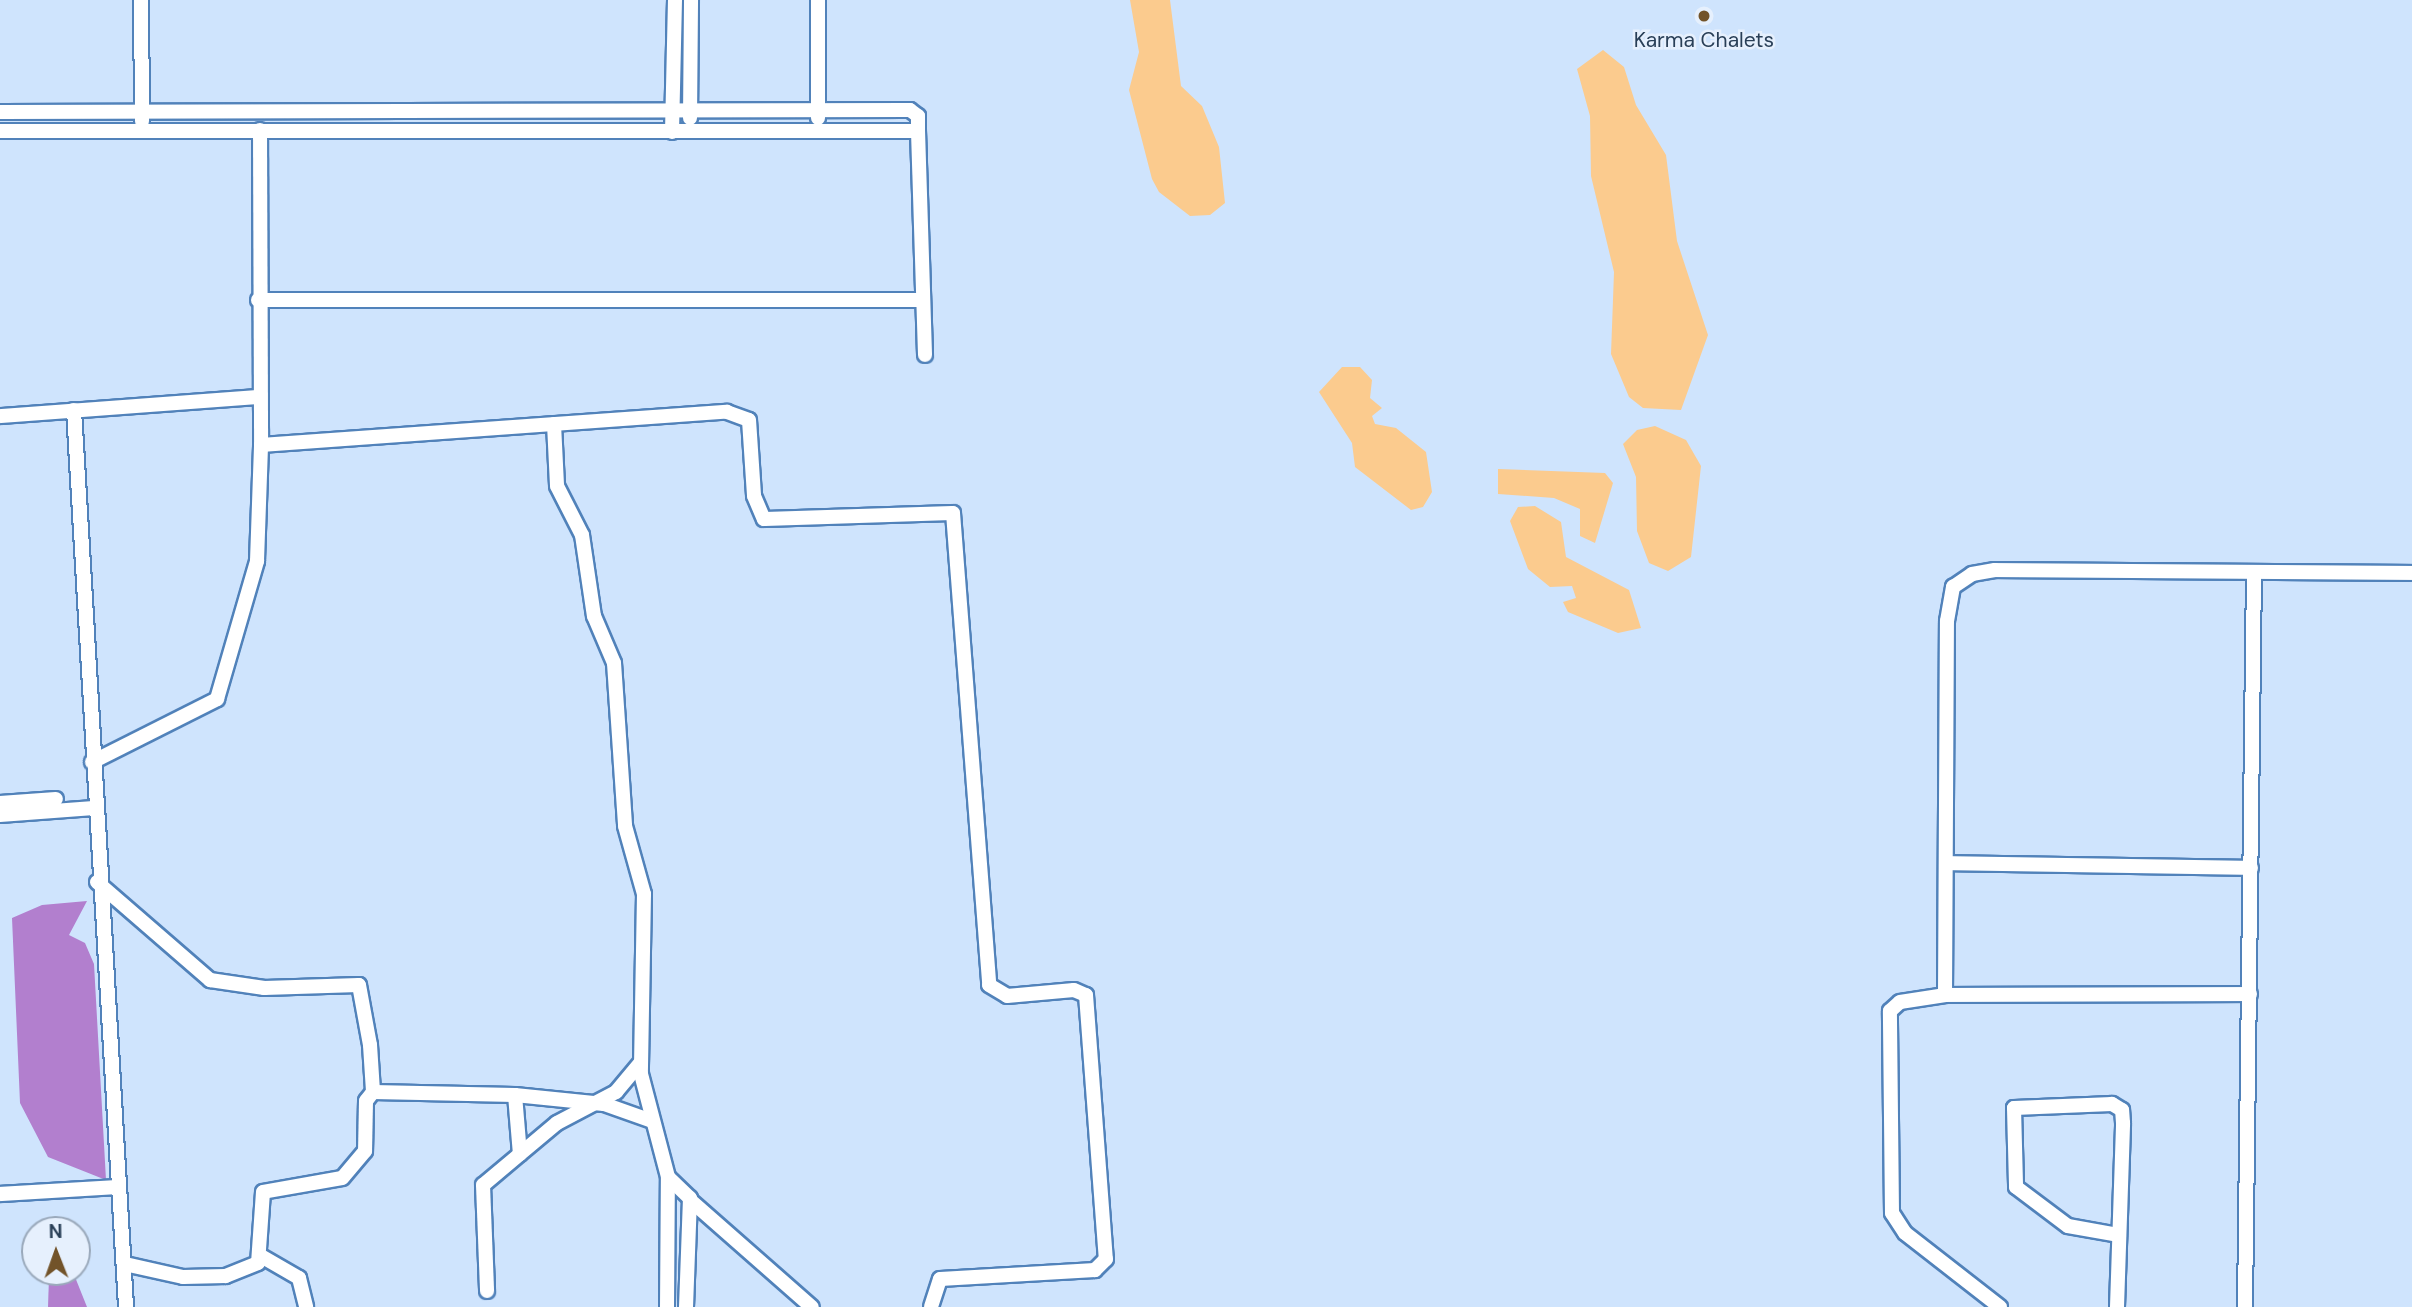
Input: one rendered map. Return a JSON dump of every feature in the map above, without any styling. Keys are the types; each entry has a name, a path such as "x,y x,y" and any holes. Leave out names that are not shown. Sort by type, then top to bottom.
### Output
{"street":[{"path":"141,0 142,131"},
{"path":"672,132 676,0"},
{"path":"690,132 691,0"},
{"path":"817,130 818,0"},
{"path":"0,112 910,110 918,116 925,355"},
{"path":"92,762 217,699 257,561 261,445 257,397 260,130"},
{"path":"0,131 918,131"},
{"path":"258,300 923,300"},
{"path":"0,416 257,397"},
{"path":"74,410 97,882 126,1307"},
{"path":"261,445 741,413 748,420 754,496 764,519 953,513 989,985 1007,996 1074,990 1086,995 1106,1259 1095,1270 940,1279 931,1307"},
{"path":"554,424 557,486 582,535 594,616 614,663 625,826 644,894 641,1062 652,1122 668,1177 667,1307"},
{"path":"1945,995 1947,621 1953,587 1972,574 1995,570 2412,573"},
{"path":"2245,1307 2254,573"},
{"path":"0,803 56,799"},
{"path":"0,815 94,808"},
{"path":"1946,863 2251,868"},
{"path":"97,882 210,980 264,988 359,985 373,1092 366,1101 365,1151 351,1172 260,1194 261,1256 250,1268 226,1276 160,1277 125,1264"},
{"path":"2000,1307 1905,1233 1892,1213 1890,1010 1900,1002 1945,995 2250,994"},
{"path":"487,1291 483,1185 557,1123 597,1103 629,1081 641,1062"},
{"path":"373,1092 514,1095 597,1103 652,1122"},
{"path":"514,1095 520,1154"},
{"path":"2117,1307 2119,1235 2122,1110 2112,1104 2020,1103 2013,1114 2016,1187 2068,1226 2119,1235"},
{"path":"668,1177 690,1200 812,1307"},
{"path":"0,1194 119,1187"},
{"path":"686,1307 690,1200"},
{"path":"261,1256 299,1278 306,1307"}],"shaded area":[{"path":"1130,0 1170,0 1181,86 1202,106 1219,147 1225,203 1210,215 1190,216 1159,192 1152,179 1129,90 1139,52"},
{"path":"1603,50 1624,67 1636,105 1666,155 1677,241 1708,335 1681,410 1643,408 1629,397 1611,354 1614,272 1591,176 1590,116 1577,69"},
{"path":"1342,367 1360,367 1372,380 1370,398 1382,408 1372,416 1375,424 1396,428 1426,452 1432,492 1423,507 1411,510 1355,467 1352,443 1319,392"},
{"path":"1655,426 1686,440 1701,466 1691,557 1668,571 1649,563 1637,531 1636,477 1623,444 1637,430"},
{"path":"1498,469 1605,473 1613,483 1595,543 1580,536 1580,509 1554,498 1498,494"},
{"path":"1535,506 1561,522 1566,557 1629,590 1641,628 1618,633 1568,612 1563,602 1576,598 1572,586 1550,587 1528,569 1510,521 1518,507"},
{"path":"87,901 69,935 85,943 94,964 106,1180 48,1157 20,1103 12,918 42,905"},
{"path":"49,1286 79,1286 87,1307 48,1307"}],"place":[{"name":"Karma Chalets","path":"1704,16"}]}
